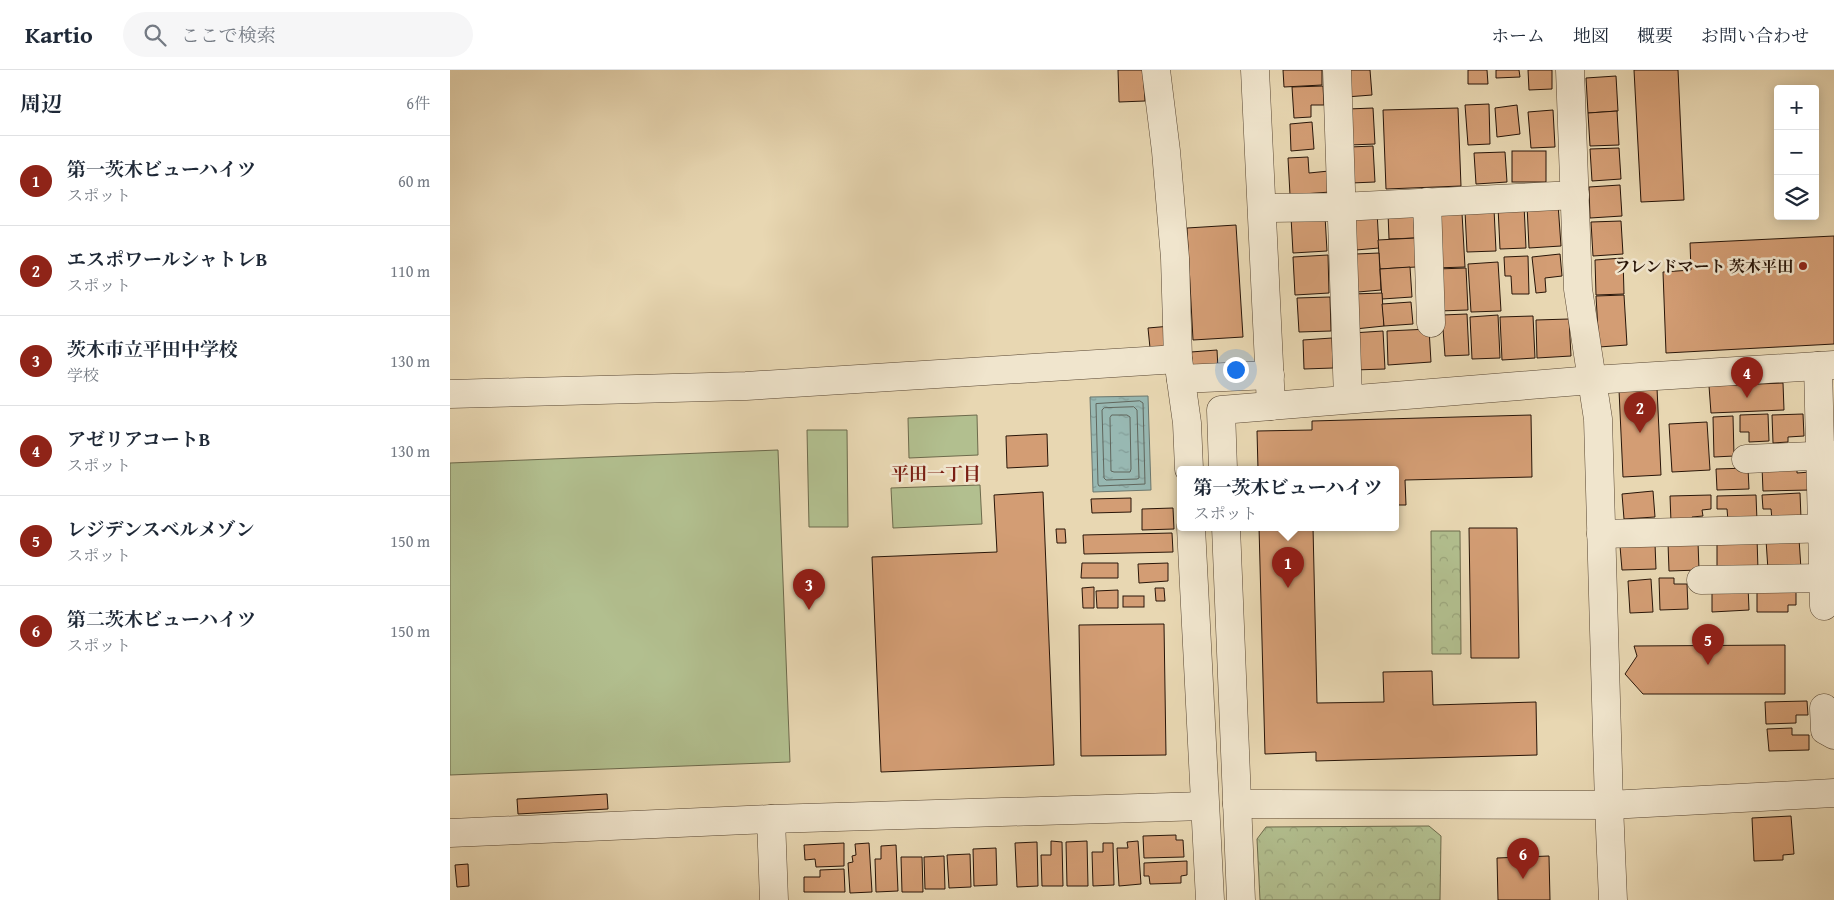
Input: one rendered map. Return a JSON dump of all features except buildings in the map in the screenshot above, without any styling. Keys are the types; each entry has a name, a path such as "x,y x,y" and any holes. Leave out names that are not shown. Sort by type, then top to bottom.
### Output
{"street":[{"path":"1156,70 1166,151 1175,258 1179,369 1187,423 1189,466"},
{"path":"1255,70 1272,406"},
{"path":"1336,70 1348,399"},
{"path":"1570,70 1578,289 1598,419 1613,900"},
{"path":"1262,208 1341,207 1575,194"},
{"path":"1427,202 1431,323"},
{"path":"1223,466 1221,410 1592,380 1826,366 1828,528 1824,606"},
{"path":"450,394 746,386 1179,369 1270,375"},
{"path":"1746,459 1827,456"},
{"path":"1601,534 1828,528"},
{"path":"1192,531 1210,900"},
{"path":"1226,531 1241,900"},
{"path":"1701,580 1824,578"},
{"path":"1824,708 1825,730 1834,735"},
{"path":"1237,804 1609,806 1834,794"},
{"path":"450,833 771,820 1204,806"},
{"path":"771,820 774,900"}],"green space":[{"path":"977,415 978,455 909,458 908,418"},
{"path":"807,430 847,430 848,527 809,527"},
{"path":"778,450 790,762 450,775 450,463"},
{"path":"980,485 982,524 893,528 891,488"},
{"path":"1431,531 1460,531 1461,654 1432,654"},
{"path":"1429,826 1441,836 1440,900 1260,900 1257,839 1266,827"}],"water":[{"path":"1148,396 1151,490 1093,492 1090,397"}],"place":[{"name":"フレンドマート 茨木平田","path":"1803,266"},
{"name":"アゼリアコートB","path":"1747,398"},
{"name":"エスポワールシャトレB","path":"1640,433"},
{"name":"第一茨木ビューハイツ","path":"1288,588"},
{"name":"茨木市立平田中学校","path":"809,610"},
{"name":"レジデンスベルメゾン","path":"1708,665"},
{"name":"第二茨木ビューハイツ","path":"1523,879"}],"district":[{"name":"平田一丁目","path":"936,473"}]}
